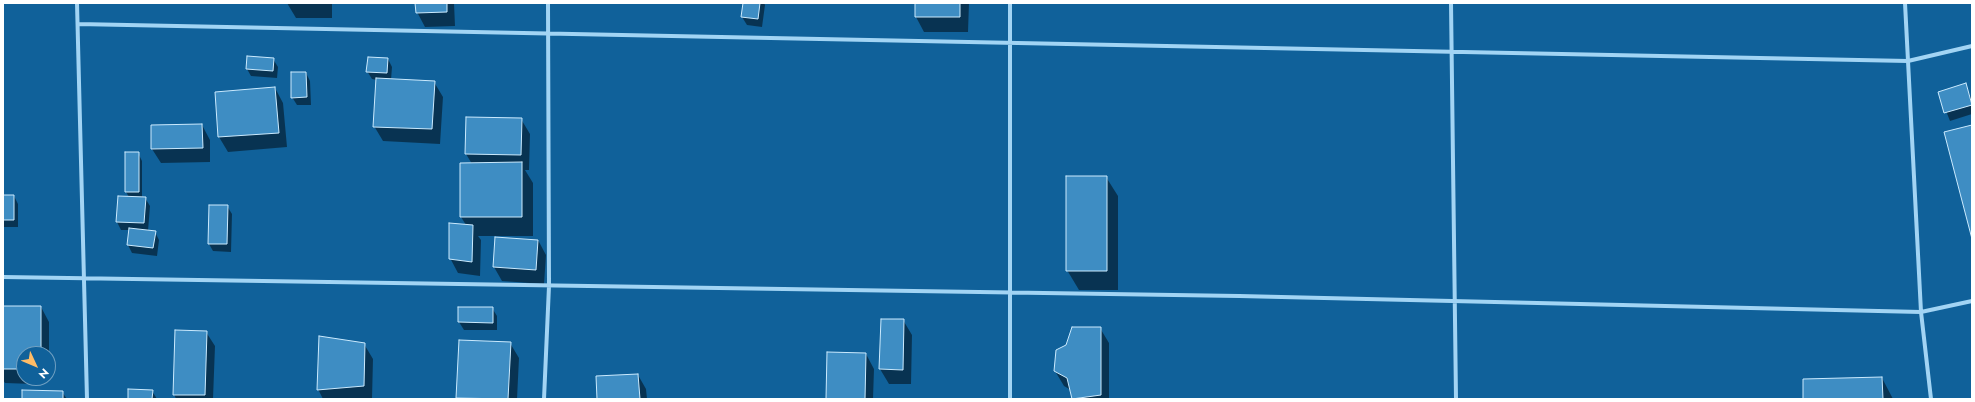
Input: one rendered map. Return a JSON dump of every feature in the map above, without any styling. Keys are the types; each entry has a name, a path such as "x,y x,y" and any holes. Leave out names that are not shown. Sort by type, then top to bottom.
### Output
{"street":[{"path":"77,3 87,399"},
{"path":"544,399 548,286 548,3"},
{"path":"1010,3 1010,399"},
{"path":"1451,3 1456,399"},
{"path":"1905,3 1921,312 1931,399"},
{"path":"78,24 1908,61 1972,46"},
{"path":"3,277 1009,293 1921,312 1972,301"}],"building":[{"path":"415,3 447,3 447,12 416,13"},
{"path":"743,3 760,3 758,19 741,17"},
{"path":"915,3 960,3 960,17 915,17"},
{"path":"247,56 274,58 273,71 246,69"},
{"path":"368,57 388,58 387,73 366,72"},
{"path":"291,72 306,72 307,97 291,98"},
{"path":"376,78 435,81 432,129 373,127"},
{"path":"1966,83 1972,105 1944,113 1938,92"},
{"path":"275,87 279,133 218,137 215,92"},
{"path":"466,117 522,118 521,155 465,154"},
{"path":"202,124 203,148 151,149 151,125"},
{"path":"1972,125 1972,239 1944,132"},
{"path":"125,152 139,152 139,192 125,192"},
{"path":"522,162 522,217 460,217 460,163"},
{"path":"1066,176 1107,176 1107,271 1066,271"},
{"path":"3,195 14,195 14,220 3,220"},
{"path":"118,196 146,197 144,223 116,222"},
{"path":"209,205 228,205 227,244 208,244"},
{"path":"449,223 473,225 472,262 449,259"},
{"path":"129,228 156,231 153,248 127,245"},
{"path":"495,237 538,240 536,270 493,267"},
{"path":"3,306 41,306 41,346 16,346 16,369 3,369"},
{"path":"458,307 493,307 493,323 458,322"},
{"path":"881,319 904,319 903,370 879,369"},
{"path":"1072,327 1101,327 1101,395 1072,399 1067,378 1054,371 1056,350 1066,345"},
{"path":"175,330 207,331 205,395 173,395"},
{"path":"319,336 365,343 364,386 317,390"},
{"path":"459,340 511,342 508,399 456,398"},
{"path":"827,352 866,353 865,399 826,399"},
{"path":"638,374 640,399 597,399 596,376"},
{"path":"1882,377 1883,399 1803,399 1803,379"},
{"path":"128,389 153,390 152,399 128,399"},
{"path":"22,390 63,391 63,399 22,399"}]}
